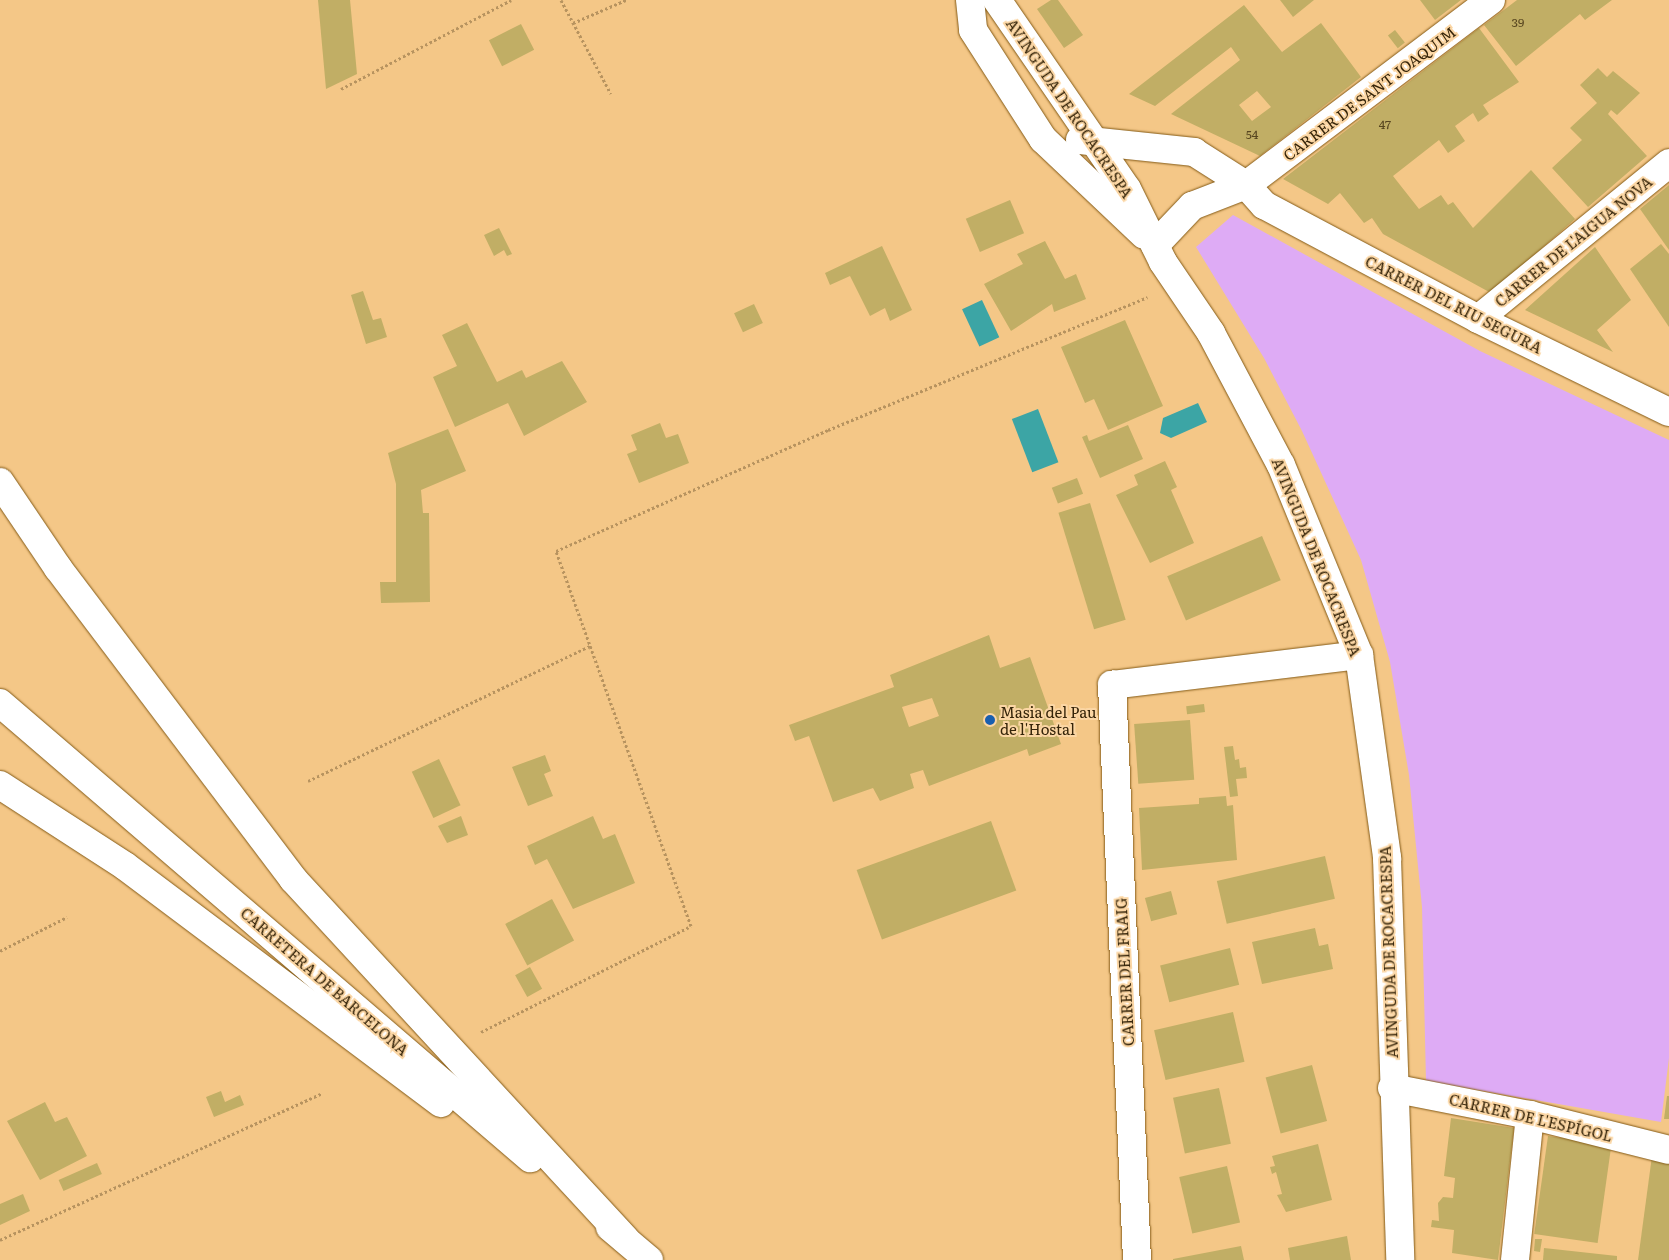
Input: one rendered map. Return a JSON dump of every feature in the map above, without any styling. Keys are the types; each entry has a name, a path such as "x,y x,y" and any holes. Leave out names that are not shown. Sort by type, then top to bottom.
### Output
{"main road":[{"name":"AVINGUDA DE ROCACRESPA","path":"970,0 973,30 1043,139 1155,244"},
{"name":"AVINGUDA DE ROCACRESPA","path":"998,0 1127,189 1155,244 1181,284 1281,465 1359,655 1386,858 1392,1088 1400,1260"},
{"path":"973,30 998,0"},
{"name":"CARRER DE SANT JOAQUIM","path":"1155,244 1192,206 1246,185 1491,0"},
{"name":"CARRER DEL RIU SEGURA","path":"1043,139 1092,140 1194,152 1246,185 1264,205 1478,319 1669,412"},
{"name":"CARRER DE L'AIGUA NOVA","path":"1478,319 1669,163"},
{"path":"0,482 58,568 293,879 625,1239"},
{"name":"CARRER DEL FRAIG","path":"1137,1260 1112,685 1359,655"},
{"name":"CARRETERA DE BARCELONA","path":"0,703 649,1260"},
{"path":"0,785 125,866 625,1239"},
{"name":"CARRER DE L'ESPÍGOL","path":"1392,1088 1530,1115 1669,1150"},
{"path":"1515,1260 1530,1115"}],"path":[{"path":"342,89 511,0"},
{"path":"561,0 611,94"},
{"path":"573,23 626,0"},
{"path":"478,1033 691,926 556,552 828,430 1181,284"},
{"path":"308,781 590,646"},
{"path":"0,951 67,917"},
{"path":"0,1240 322,1094"}],"shaded area":[{"path":"1233,215 1480,351 1669,440 1669,1058 1661,1122 1426,1081 1422,907 1409,775 1390,662 1361,560 1302,431 1264,358 1196,247"}],"water":[{"path":"982,300 999,337 979,346 962,309"},
{"path":"1198,403 1207,422 1171,438 1160,433 1163,418"},
{"path":"1038,409 1058,462 1032,472 1012,419"}],"building":[{"path":"318,0 350,0 357,74 326,89"},
{"path":"1051,0 1058,0 1083,35 1064,48 1037,9"},
{"path":"1280,0 1314,0 1293,17"},
{"path":"1420,0 1461,0 1435,20"},
{"path":"1517,0 1612,0 1585,20 1580,14 1516,66 1484,25"},
{"path":"1244,5 1282,52 1321,23 1361,77 1260,156 1171,114 1240,60 1231,47 1155,106 1129,94","holes":["1257,91 1271,107 1252,121 1239,105"]},
{"path":"521,24 534,50 502,66 489,40"},
{"path":"1479,28 1519,82 1483,105 1489,114 1478,122 1473,113 1455,126 1465,141 1448,153 1439,140 1393,176 1419,209 1441,195 1448,205 1453,202 1473,228 1531,170 1575,219 1491,293 1383,234 1372,218 1364,223 1340,193 1328,204 1283,179"},
{"path":"1395,30 1405,43 1398,48 1388,36"},
{"path":"1598,68 1607,77 1613,71 1640,93 1617,115 1611,110 1608,114 1647,156 1588,207 1552,168 1582,140 1570,128 1597,103 1580,85"},
{"path":"1669,185 1669,250 1640,209"},
{"path":"1010,200 1024,233 980,252 966,219"},
{"path":"499,228 512,254 507,256 504,250 494,256 484,235"},
{"path":"1045,241 1065,279 1076,274 1086,299 1054,312 1052,304 1011,331 984,284 1023,264 1017,254"},
{"path":"1661,244 1669,254 1669,327 1630,269"},
{"path":"882,246 912,310 890,321 885,308 870,316 850,276 830,285 825,273"},
{"path":"1595,247 1631,300 1597,330 1613,352 1525,310"},
{"path":"363,291 373,320 381,318 387,337 366,344 351,295"},
{"path":"754,304 763,323 743,332 734,313"},
{"path":"1125,320 1163,406 1108,430 1094,399 1085,403 1061,347"},
{"path":"467,323 497,382 522,370 526,378 562,361 587,402 524,436 508,403 455,427 433,377 457,366 442,335"},
{"path":"660,423 666,438 678,434 689,463 639,483 627,454 637,450 631,435"},
{"path":"1128,425 1143,459 1100,478 1082,437 1087,435 1089,441"},
{"path":"448,429 466,471 421,490 423,513 429,513 430,602 381,603 380,582 396,582 396,484 388,453"},
{"path":"1165,461 1177,487 1171,490 1194,543 1150,563 1116,495 1138,485 1134,475"},
{"path":"1077,478 1083,494 1058,504 1052,488"},
{"path":"1090,503 1126,620 1094,629 1058,513"},
{"path":"1262,536 1281,580 1186,620 1167,576"},
{"name":"Masia del Pau de l'Hostal","path":"989,635 1000,668 1030,657 1061,744 1029,756 1027,749 929,786 923,770 910,774 914,788 880,801 873,788 833,802 809,736 795,741 789,725 894,687 890,675","holes":["932,698 939,716 909,727 902,707"]},
{"path":"1204,704 1205,712 1187,714 1186,706"},
{"path":"1190,720 1194,780 1138,784 1134,724"},
{"path":"1233,746 1235,760 1239,759 1240,768 1246,767 1247,778 1236,779 1238,796 1230,797 1224,747"},
{"path":"545,755 551,771 544,774 553,796 528,806 512,767"},
{"path":"439,759 461,805 433,818 412,772"},
{"path":"1226,796 1227,806 1233,805 1237,860 1142,870 1139,808 1199,804 1199,798"},
{"path":"461,816 468,835 447,843 438,826"},
{"path":"593,816 603,839 615,834 635,883 573,909 547,859 535,865 527,846"},
{"path":"991,821 1016,891 882,939 857,870"},
{"path":"1325,856 1335,899 1227,924 1217,881"},
{"path":"1171,891 1177,914 1151,921 1145,898"},
{"path":"552,899 574,940 527,965 505,924"},
{"path":"1315,928 1319,946 1328,944 1333,969 1262,984 1252,942"},
{"path":"1230,948 1239,985 1169,1002 1160,965"},
{"path":"530,967 542,989 527,997 515,975"},
{"path":"1233,1012 1244,1062 1166,1080 1154,1030"},
{"path":"1312,1065 1327,1121 1281,1133 1266,1077"},
{"path":"1219,1088 1231,1144 1185,1154 1173,1098"},
{"path":"221,1091 225,1102 240,1095 244,1105 214,1117 206,1097"},
{"path":"1667,1096 1669,1096 1669,1119 1664,1119"},
{"path":"45,1102 55,1122 67,1117 87,1156 40,1180 7,1121"},
{"path":"1451,1118 1514,1128 1498,1260 1452,1253 1454,1230 1431,1227 1432,1220 1439,1221 1438,1203 1443,1197 1453,1198 1455,1178 1444,1176"},
{"path":"1548,1136 1611,1145 1598,1243 1534,1234"},
{"path":"1318,1144 1332,1200 1286,1212 1277,1195 1282,1194 1276,1172 1272,1174 1270,1167 1275,1166 1272,1156"},
{"path":"1652,1156 1669,1160 1669,1260 1638,1260"},
{"path":"97,1163 102,1174 64,1191 59,1180"},
{"path":"1227,1166 1240,1223 1192,1234 1179,1177"},
{"path":"23,1194 30,1211 0,1225 0,1204"},
{"path":"1347,1236 1351,1260 1290,1260 1288,1248"},
{"path":"1535,1239 1542,1239 1540,1252 1534,1251"},
{"path":"1241,1246 1244,1260 1173,1260 1173,1259"},
{"path":"1544,1248 1617,1256 1617,1260 1543,1260"}],"place":[{"name":"Masia del Pau de l'Hostal","path":"990,720"}]}
